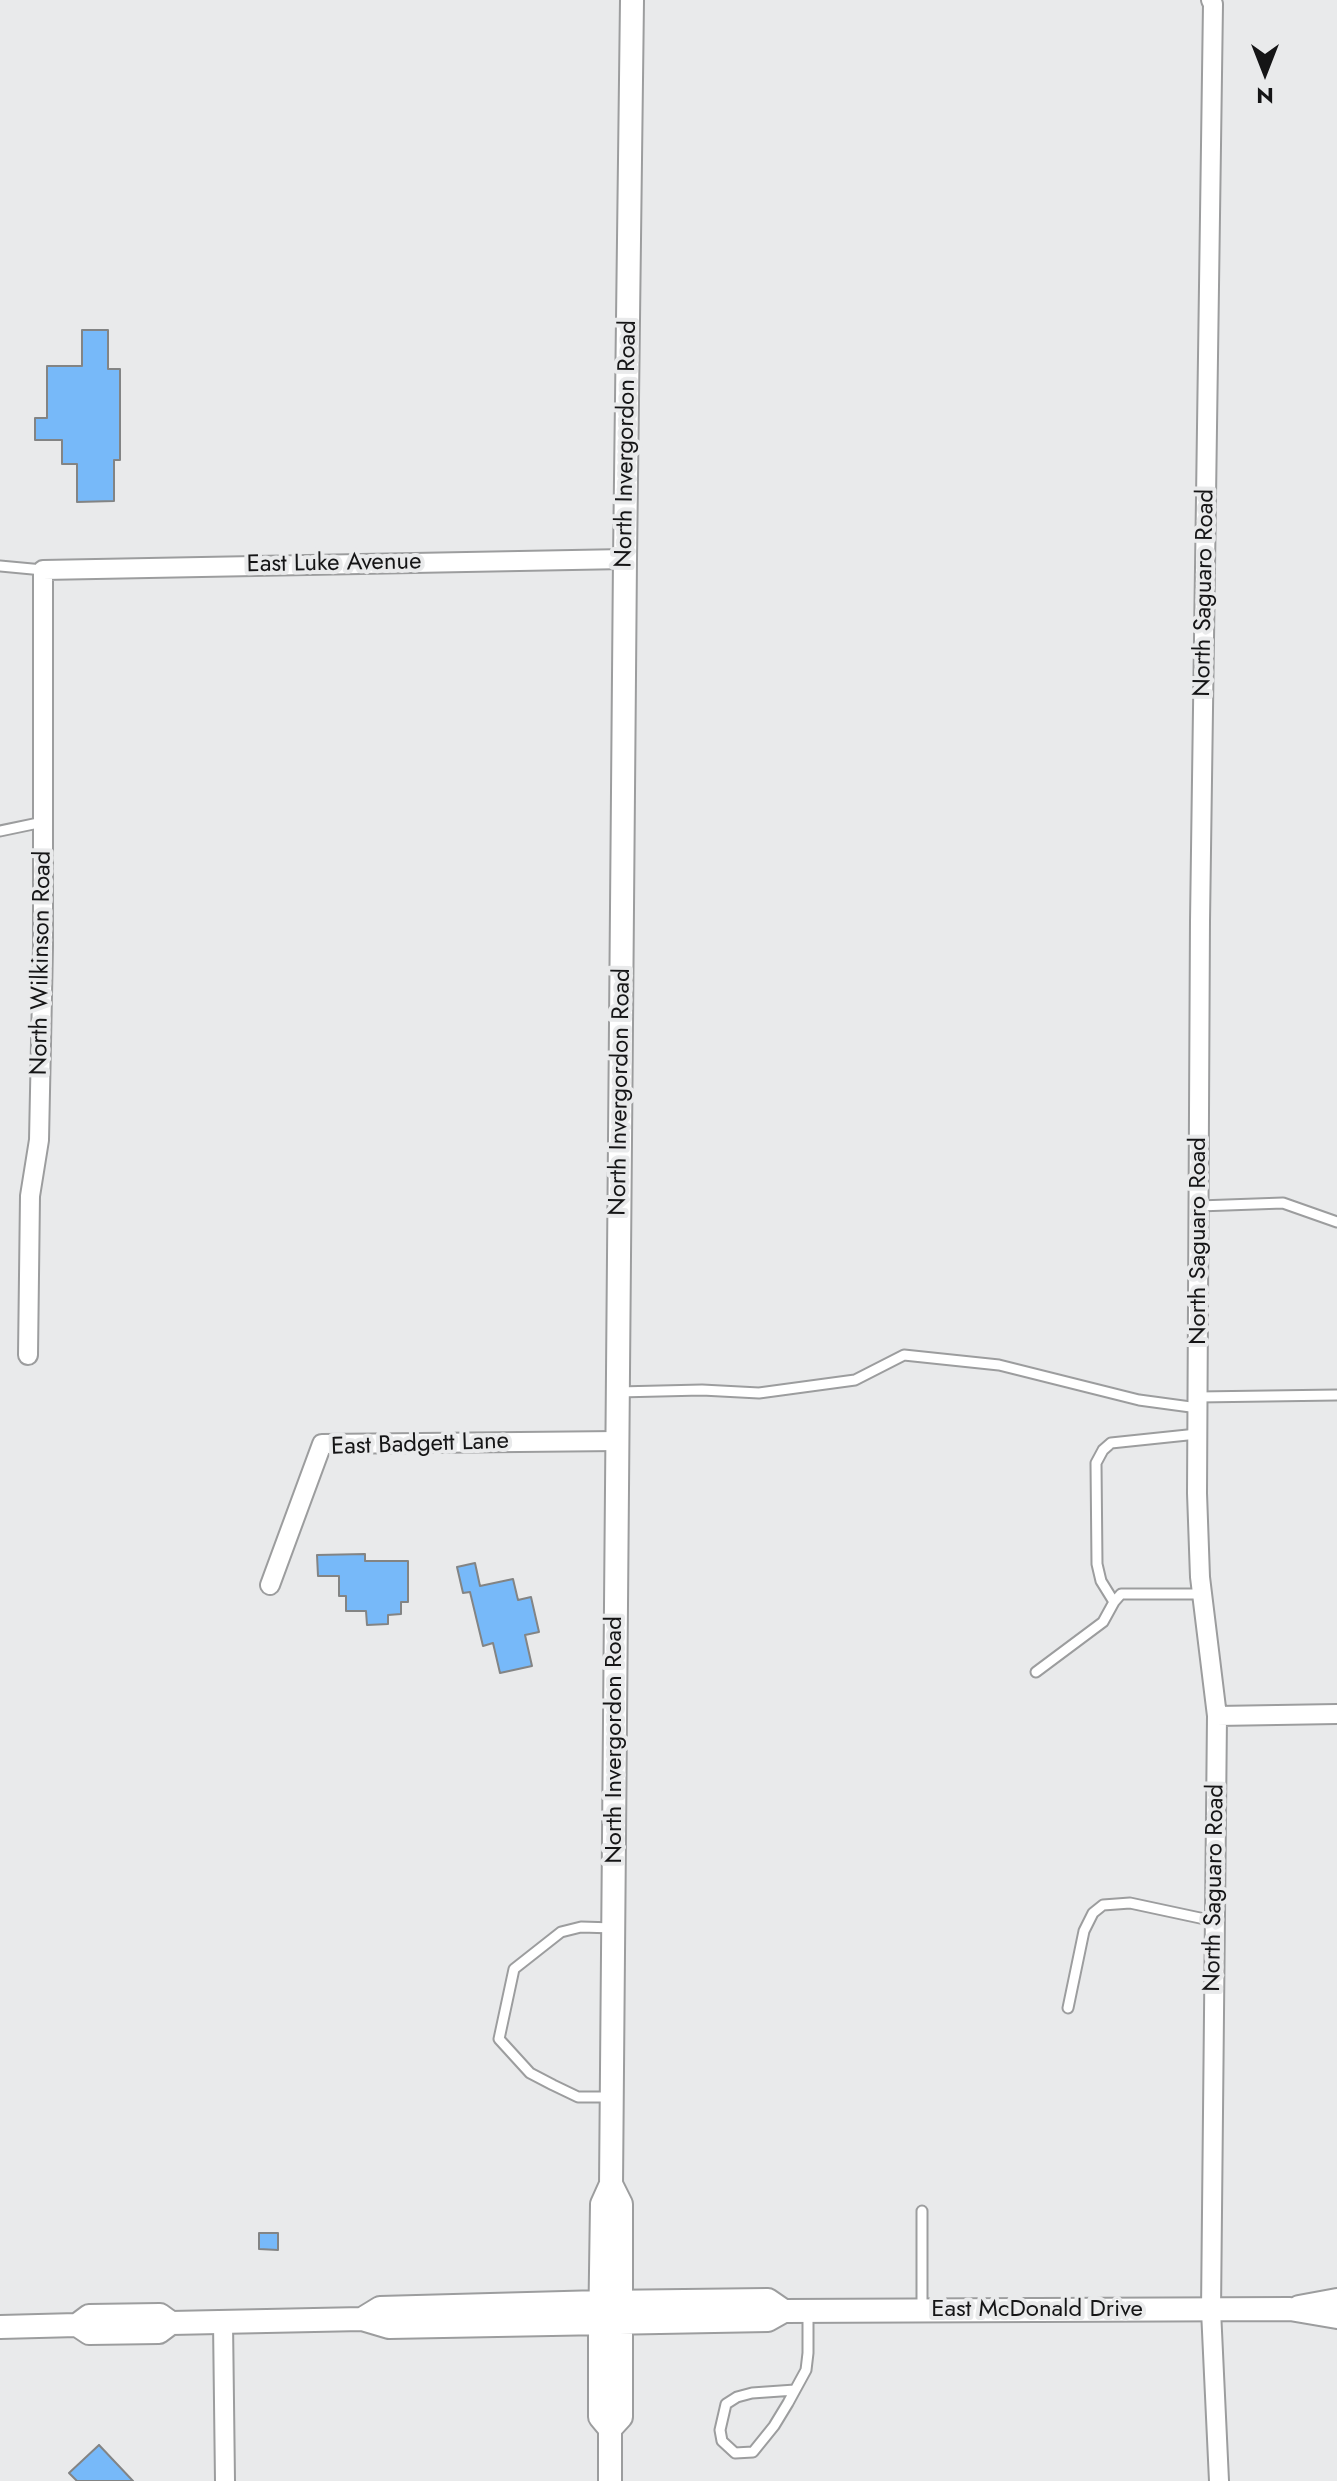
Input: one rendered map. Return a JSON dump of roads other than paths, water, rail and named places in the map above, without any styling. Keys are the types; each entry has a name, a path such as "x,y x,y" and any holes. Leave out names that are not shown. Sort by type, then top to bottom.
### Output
{"street":[{"name":"North Invergordon Road","path":"610,2481 610,2429 600,2417 621,2204 611,2184 632,0"},
{"name":"North Saguaro Road","path":"1211,0 1197,1536 1217,1716 1211,2310 1219,2481"},
{"name":"East Luke Avenue","path":"43,570 625,559"},
{"name":"North Wilkinson Road","path":"28,1355 30,1196 39,1140 43,961 43,570"},
{"name":"East Badgett Lane","path":"270,1585 322,1444 618,1441"},
{"path":"1217,1716 1337,1714"},
{"name":"East McDonald Drive","path":"0,2327 77,2325 89,2316 160,2315 171,2323 362,2319 389,2327 611,2312 768,2320 784,2311 1290,2309 1337,2300"},
{"name":"East McDonald Drive","path":"1290,2309 1337,2317"},
{"path":"223,2322 225,2481"}],"lane":[{"path":"0,566 43,570"},
{"path":"0,831 43,822"},
{"path":"1199,1206 1283,1203 1337,1222"},
{"path":"618,1392 702,1390 759,1393 855,1380 904,1355 999,1365 1139,1400 1198,1402 1337,1395"},
{"path":"1114,1602 1101,1581 1097,1564 1096,1463 1111,1443 1197,1434"},
{"path":"1036,1672 1103,1622 1121,1594 1202,1594"},
{"path":"1068,2008 1084,1931 1093,1913 1103,1905 1130,1903 1214,1921"},
{"path":"612,2097 578,2097 553,2085 530,2073 499,2039 514,1969 561,1932 581,1927 614,1928"},
{"path":"922,2211 922,2311"},
{"path":"795,2390 752,2393 726,2404 720,2430 722,2441 735,2453 753,2452 774,2426 795,2390 807,2361 808,2311"}]}
